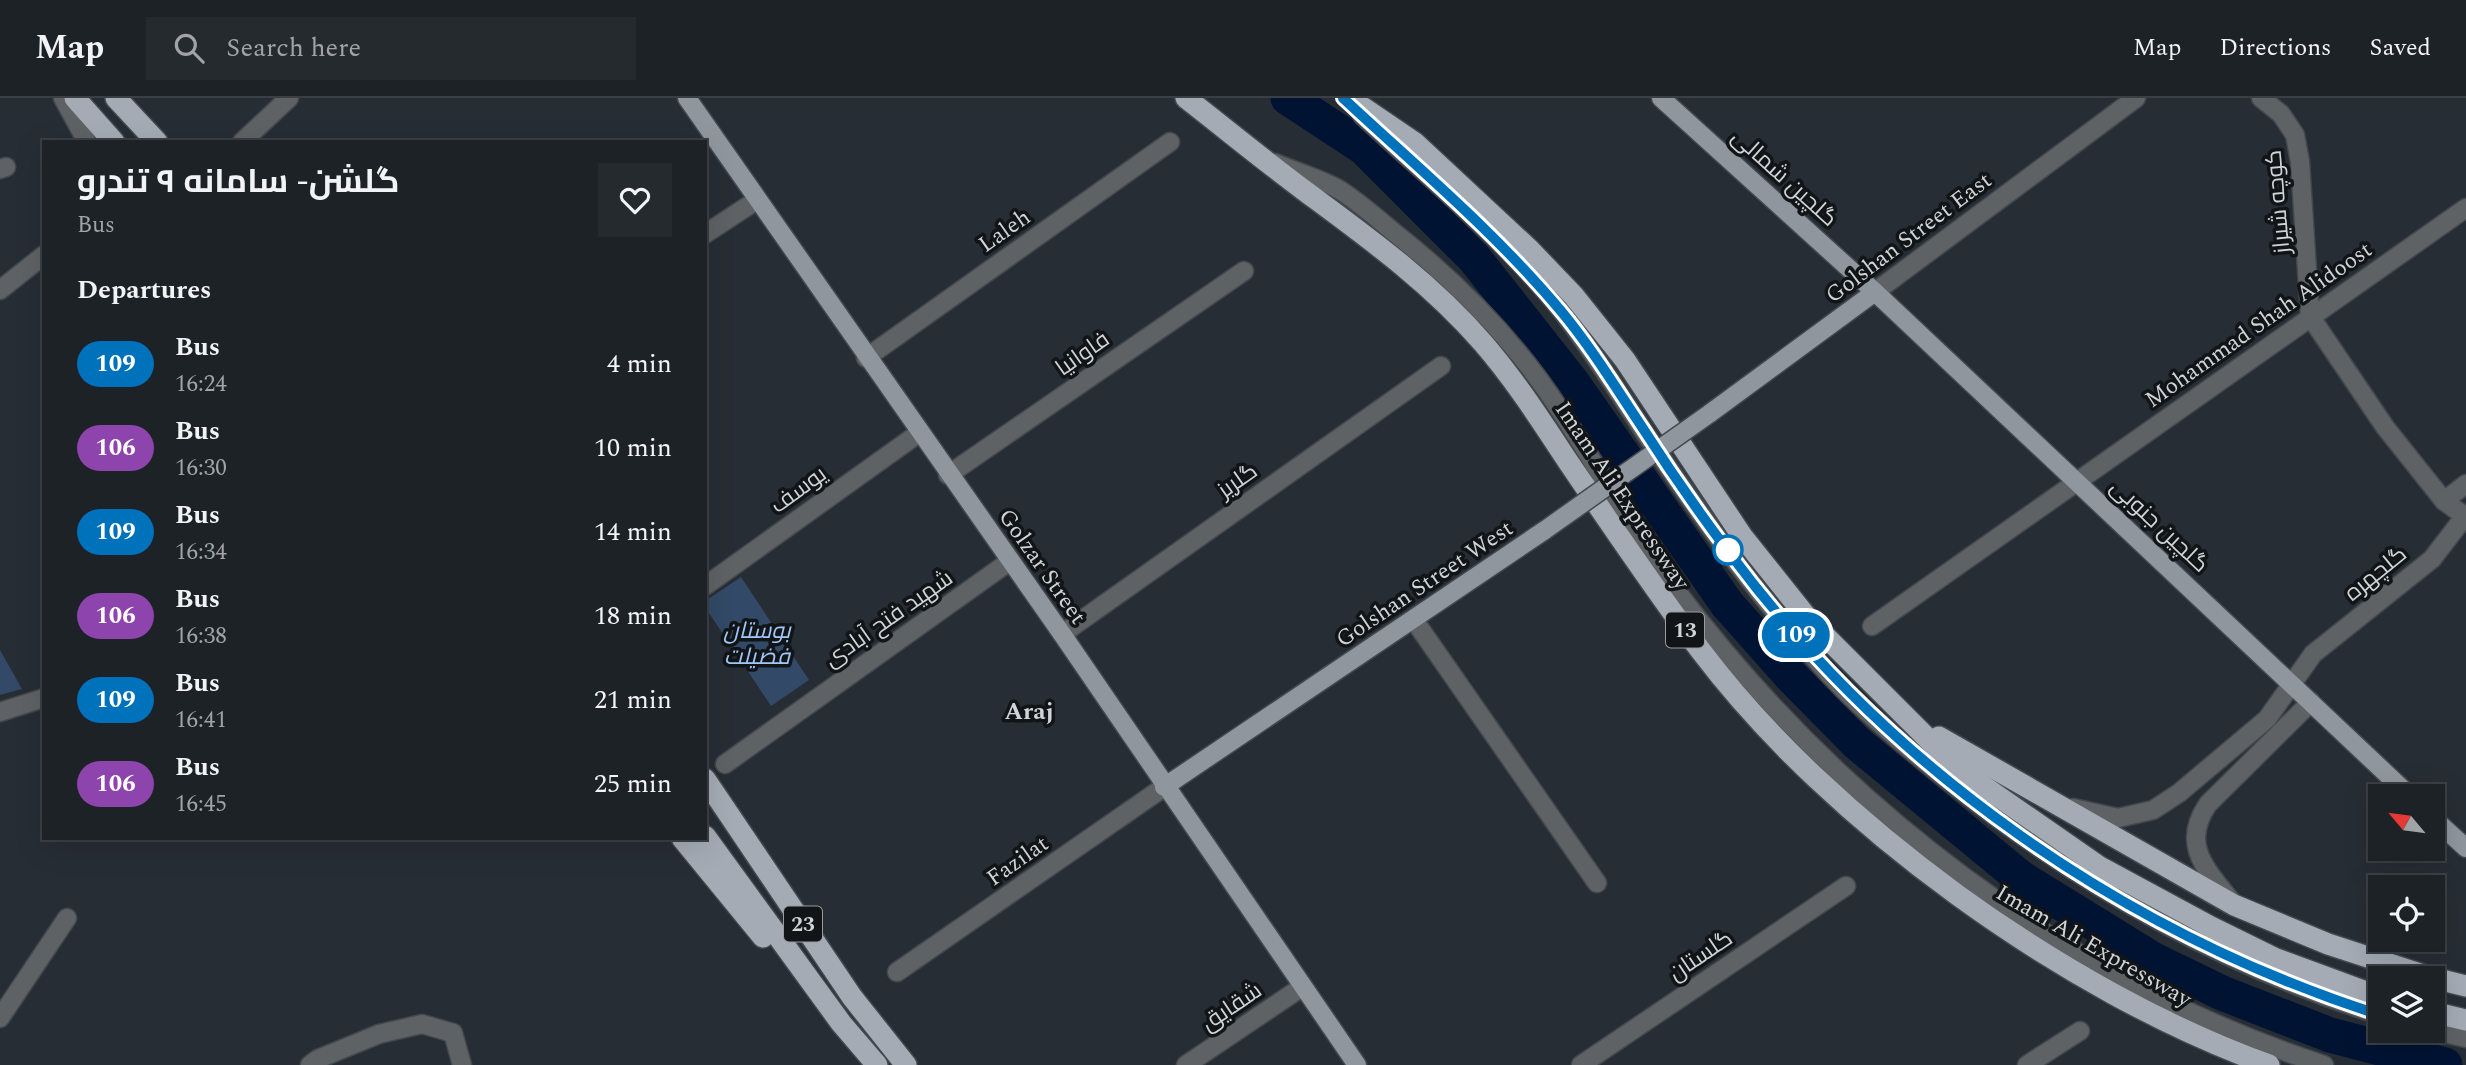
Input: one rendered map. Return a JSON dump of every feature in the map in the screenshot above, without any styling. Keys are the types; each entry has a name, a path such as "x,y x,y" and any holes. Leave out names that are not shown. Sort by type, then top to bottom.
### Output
{"highway":[{"path":"75,98 112,140"},
{"path":"116,98 155,140"},
{"name":"Imam Ali Expressway","path":"1186,98 1394,258 1483,343 1530,405 1653,587 1704,655 1757,719 1822,785 1909,859 2021,938 2133,1004 2235,1053 2269,1065"},
{"path":"1349,98 1415,143 1530,250 1574,296 1625,360 1742,536 1809,620 1956,767 2100,867 2274,958 2368,993"},
{"path":"1901,713 1970,757 2063,804 2234,905 2328,944 2466,986"},
{"name":"23","path":"707,782 852,997 904,1061"},
{"name":"23","path":"707,839 841,1023 877,1065"},
{"path":"684,840 773,950 841,1023"},
{"path":"2445,1015 2466,1020"}],"main road":[{"name":"گلچین شمالی","path":"1661,98 1875,292"},
{"name":"Golzar Street","path":"694,100 757,200 1062,634 1164,787 1357,1065"},
{"name":"Golshan Street East","path":"1709,414 1875,292"},
{"name":"گلچین جنوبی","path":"1875,292 2397,784"},
{"name":"Golshan Street West","path":"1164,787 1414,620 1709,414"},
{"path":"2445,829 2466,848"}],"street":[{"path":"64,98 86,140"},
{"path":"245,140 289,98"},
{"path":"1343,98 1461,204 1564,314 1732,557 1844,690 1885,727 2024,838 2135,908 2277,978 2368,1011"},
{"name":"Golshan Street East","path":"1875,292 2137,98"},
{"name":"کوچه شیراز","path":"2260,98 2281,114 2295,135 2301,162 2310,316"},
{"name":"Laleh","path":"866,358 1170,142"},
{"path":"1262,157 1339,189 1419,252 1470,299 1537,376 1667,576 1700,621 1790,726 1879,809 1990,894 2102,964 2217,1023 2324,1065"},
{"path":"707,233 757,200"},
{"name":"Mohammad Shah Alidoost","path":"1872,626 2466,208"},
{"path":"0,290 42,257"},
{"name":"فاوانیا","path":"948,475 1244,271"},
{"name":"گلچهره","path":"2063,804 2118,818 2153,810 2221,760 2267,719 2313,654 2432,559 2465,517 2444,501 2385,427 2310,316"},
{"name":"گلریز","path":"1062,634 1441,366"},
{"name":"یوسف","path":"707,585 919,433"},
{"path":"2444,501 2466,484"},
{"name":"شهید فتح آبادی","path":"725,764 1010,561"},
{"path":"1414,620 1597,883"},
{"path":"0,712 42,699"},
{"path":"2234,905 2204,866 2196,845 2196,822 2208,804 2311,702"},
{"name":"Fazilat","path":"897,972 1164,787"},
{"name":"گلستان","path":"1581,1065 1846,886"},
{"path":"0,1018 67,918"},
{"name":"شقایق","path":"1186,1065 1302,987"},
{"path":"310,1065 379,1034 422,1024 453,1033 462,1065"},
{"path":"2027,1065 2080,1031"},
{"path":"2445,1033 2466,1038"}],"green space":[{"name":"بوستان فضیلت","path":"741,577 809,680 771,706 707,610 707,600"},
{"path":"0,650 22,689 0,695"}],"waterway":[{"path":"1288,98 1364,148 1474,258 1572,382 1727,604 1790,675 1857,743 2021,878 2152,959 2222,993 2330,1035 2445,1065"}],"bus line":[{"name":"109","path":"1343,98 1487,229 1564,314 1732,557 1844,690 1885,727 1934,769 2024,838 2135,908 2231,958 2288,983 2368,1011"}],"district":[{"name":"Araj","path":"1029,711"}]}
